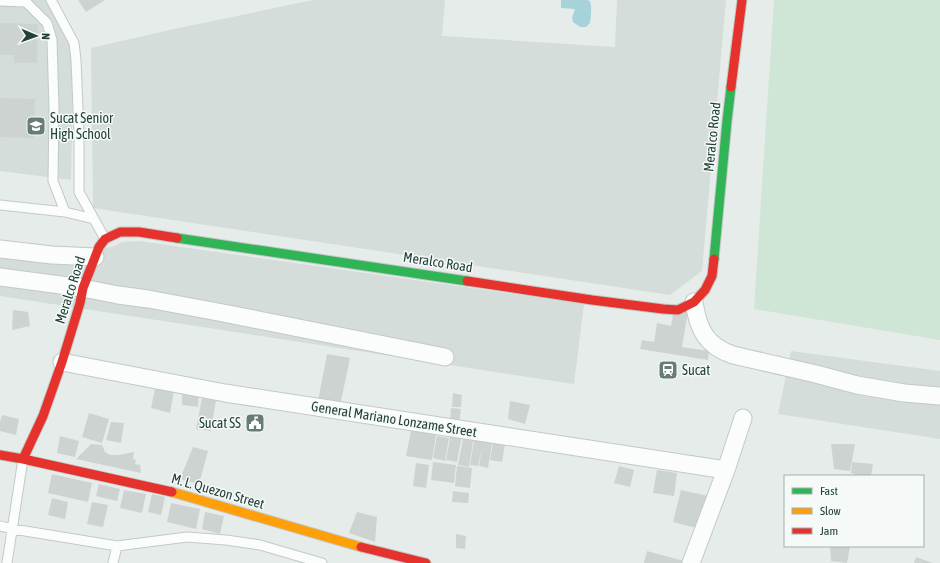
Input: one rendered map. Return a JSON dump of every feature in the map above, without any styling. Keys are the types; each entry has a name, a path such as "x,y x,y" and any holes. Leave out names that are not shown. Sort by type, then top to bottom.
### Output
{"main road":[{"name":"Meralco Road","path":"23,459 43,416 62,362 80,303 82,288 99,247 105,239 120,232 139,232 592,300 663,309 678,310 694,302 705,290 712,276 727,121 742,0"},
{"name":"M. L. Quezon Street","path":"0,455 174,492 355,545 426,563"}],"street":[{"path":"0,249 52,255 95,257"},
{"path":"0,277 82,288 218,312 445,357"},
{"path":"694,302 696,317 704,335 722,352 733,356 816,374 857,385 904,393 940,396"},
{"name":"General Mariano Lonzame Street","path":"62,362 225,392 726,470"},
{"path":"691,563 744,418"}],"lane":[{"path":"51,0 74,43 79,133 79,192 105,239"},
{"path":"0,1 25,1 47,23 52,40 54,109 53,181 65,212"},
{"path":"0,205 65,212 94,219"},
{"path":"8,563 23,459"},
{"path":"0,526 116,546 186,537 226,540 260,545 322,563"},
{"path":"114,563 116,546"}],"shaded area":[{"name":"Sucat Senior High School","path":"0,0 47,0 68,35 72,53 73,81 71,180 0,171"},
{"path":"313,0 445,0 442,36 615,47 617,0 726,0 702,271 670,295 93,208 91,48"},
{"path":"0,241 88,250 112,247 122,242 139,241 584,304 574,384 0,296"},
{"path":"791,351 940,371 940,439 778,414"}],"green space":[{"path":"774,0 940,0 940,340 754,309"}],"water":[{"path":"561,0 590,1 590,23 586,27 580,27 573,22 572,18 575,9 561,8"}],"building":[{"path":"78,0 105,0 86,12"},
{"path":"0,23 38,24 37,63 14,63 14,55 0,55"},
{"path":"0,98 35,99 34,138 0,137"},
{"path":"13,310 28,312 30,326 12,330"},
{"path":"674,310 688,311 682,347 709,351 708,360 640,349 642,340 654,342 657,323 671,326"},
{"path":"327,354 350,358 340,406 318,401"},
{"path":"155,389 174,391 170,413 151,408"},
{"path":"182,391 199,392 198,407 182,405"},
{"path":"453,393 462,395 461,407 452,407"},
{"path":"202,398 216,400 211,431 196,429"},
{"path":"510,401 530,405 525,424 508,419"},
{"path":"451,408 461,409 459,422 450,422"},
{"path":"89,413 109,419 102,443 82,437"},
{"path":"2,415 19,419 16,435 0,431"},
{"path":"111,422 124,423 121,443 106,440"},
{"path":"412,426 437,430 432,460 406,456"},
{"path":"451,433 462,435 457,462 446,460"},
{"path":"464,434 474,436 469,467 458,465"},
{"path":"475,435 493,437 488,468 479,466 482,447 478,466 470,465"},
{"path":"60,436 79,441 75,457 57,453"},
{"path":"437,436 449,438 445,461 433,458"},
{"path":"494,436 506,438 502,462 490,460"},
{"path":"91,444 102,445 105,452 110,455 134,452 133,459 136,460 135,464 140,465 141,473 76,459"},
{"path":"831,444 855,444 850,471 834,469"},
{"path":"193,447 208,451 199,484 180,479"},
{"path":"433,462 456,465 454,483 431,480"},
{"path":"852,462 873,464 871,475 856,475 851,473"},
{"path":"416,463 429,465 426,488 413,486"},
{"path":"457,466 472,468 470,488 455,486"},
{"path":"619,466 634,470 630,487 614,483"},
{"path":"657,470 677,473 674,496 653,493"},
{"path":"52,474 92,483 88,502 48,493"},
{"path":"99,484 120,489 117,501 96,496"},
{"path":"124,490 146,494 142,513 120,508"},
{"path":"681,490 708,496 700,529 673,522"},
{"path":"453,491 469,493 468,503 452,502"},
{"path":"152,494 165,497 161,515 148,512"},
{"path":"52,498 68,502 65,519 48,515"},
{"path":"92,502 108,505 103,527 87,524"},
{"path":"171,503 200,509 196,529 167,522"},
{"path":"205,512 224,516 220,534 202,529"},
{"path":"357,512 377,517 375,542 349,533"},
{"path":"456,534 466,536 465,549 456,548"},
{"path":"830,547 850,547 847,563 831,561"},
{"path":"647,551 684,561 684,563 644,563"},
{"path":"916,557 933,563 914,563"}],"traffic: fast":[{"path":"714,259 731,87"},
{"path":"177,238 467,281"}],"traffic: slow":[{"path":"172,492 361,547"}],"traffic: jam":[{"path":"731,87 742,0"},
{"path":"23,459 43,416 62,362 80,303 83,288 99,247 105,239 120,232 139,232 177,238"},
{"path":"467,281 592,300 678,310 694,302 705,290 712,276 714,259"},
{"path":"0,455 172,492"},
{"path":"361,547 426,563"}],"place":[{"name":"Sucat Senior High School","path":"36,126"},
{"name":"Sucat","path":"668,370"},
{"name":"Sucat SS","path":"255,423"}]}
